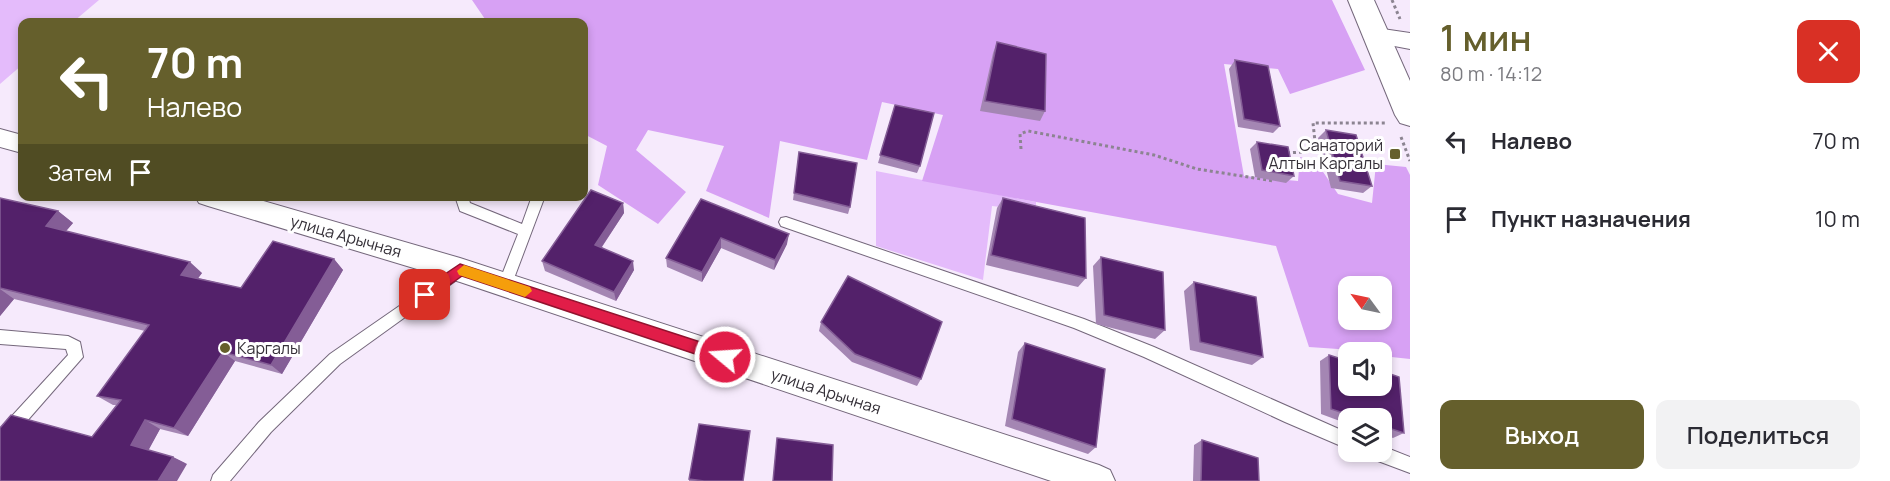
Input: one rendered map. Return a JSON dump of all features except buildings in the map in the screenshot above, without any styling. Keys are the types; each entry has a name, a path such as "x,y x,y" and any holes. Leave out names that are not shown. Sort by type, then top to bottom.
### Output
{"street":[{"path":"1361,0 1376,36 1403,119"},
{"path":"1376,36 1410,41"},
{"path":"0,138 18,143"},
{"name":"улица Арычная","path":"225,201 460,270 1099,481"}],"lane":[{"path":"463,201 465,207 525,231"},
{"path":"505,285 537,201"},
{"path":"786,222 884,258 978,287 1121,340 1338,437"},
{"path":"219,481 265,427 335,359 460,270"},
{"path":"0,337 68,343 75,347 76,357 0,440"},
{"path":"1392,458 1410,465"}],"path":[{"path":"1287,160 1287,151 1316,151 1313,123 1403,119"},
{"path":"1021,149 1020,134 1028,130 1154,154 1197,169 1274,181 1285,179"}],"shaded area":[{"path":"0,0 99,0 78,18 18,18 18,68 0,84"},
{"path":"472,0 1332,0 1365,70 1290,94 1278,69 1224,64 1244,176 1298,181 1300,157 1315,160 1338,194 1372,203 1376,164 1406,167 1410,175 1410,359 1392,357 1392,342 1338,342 1338,349 1309,347 1276,246 922,181 943,115 882,102 867,160 780,141 769,218 706,191 724,146 648,130 636,150 686,192 658,224 598,185 607,146 588,136 588,18 484,18"},
{"path":"876,171 1036,202 1036,211 992,206 983,280 876,246"}],"slow traffic":[{"path":"464,271 525,291"}],"place":[{"name":"Санаторий Алтын Каргалы","path":"1395,154"},
{"name":"Каргалы","path":"225,348"}],"route":[{"path":"425,295 460,270 725,357"}]}
